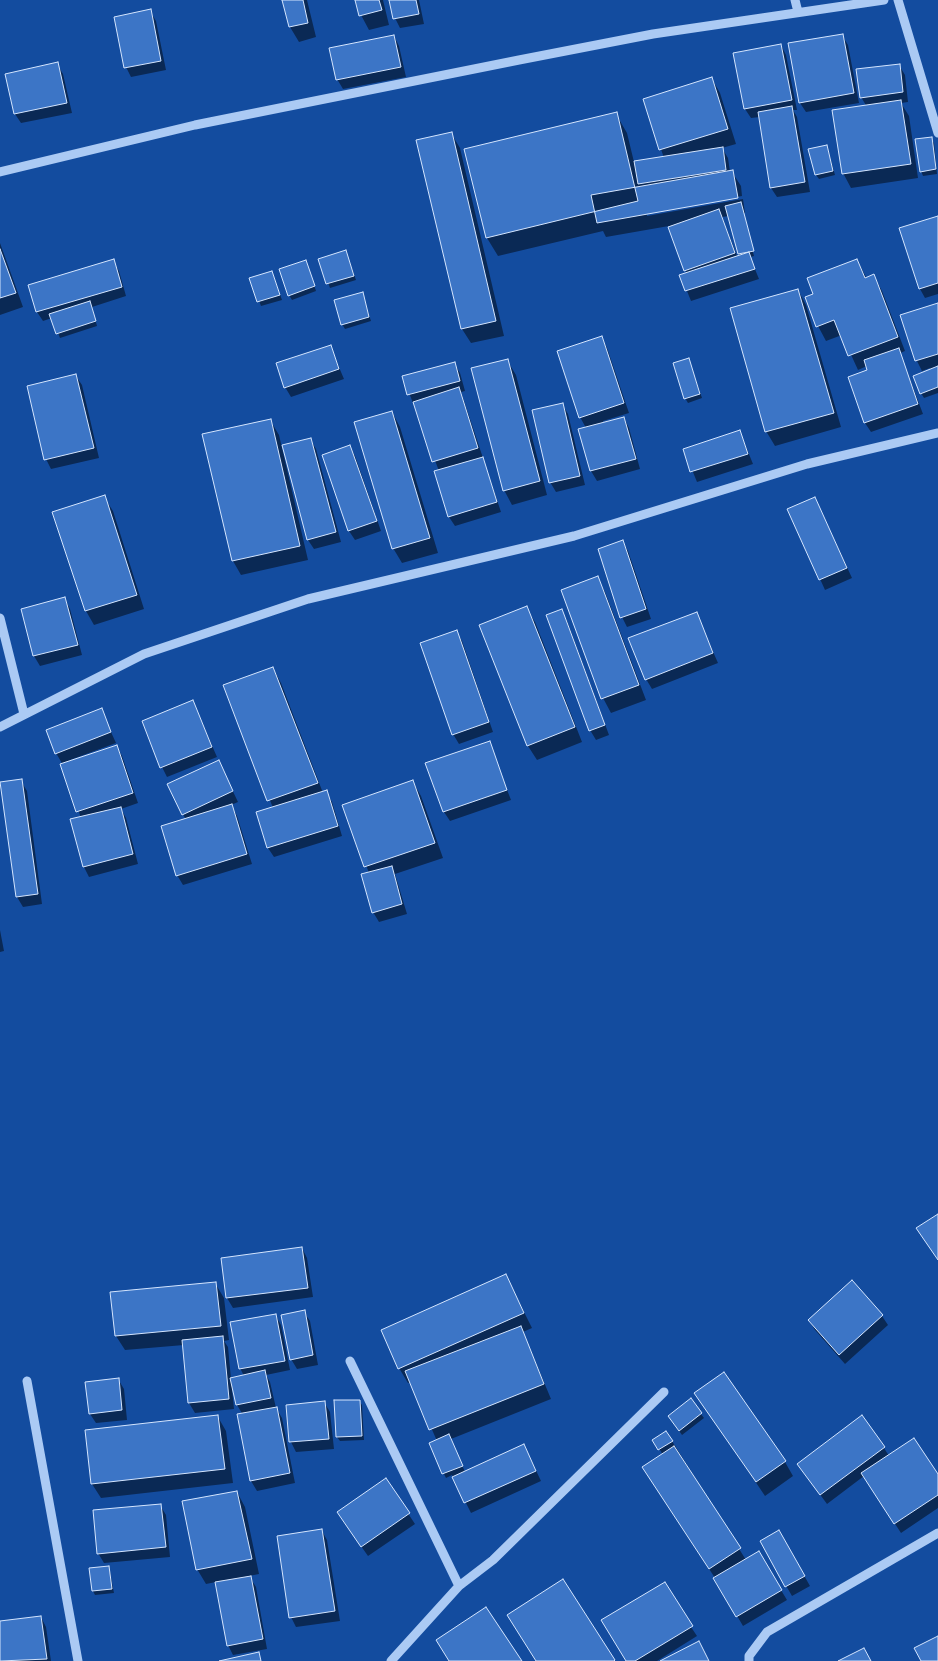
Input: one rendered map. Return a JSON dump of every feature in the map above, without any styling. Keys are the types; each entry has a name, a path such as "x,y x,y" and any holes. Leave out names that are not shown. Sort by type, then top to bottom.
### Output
{"street":[{"path":"795,0 798,12"},
{"path":"0,172 244,115 653,34 884,0"},
{"path":"898,0 938,133"},
{"path":"0,727 144,654 308,600 574,536 807,464 938,433"},
{"path":"0,618 24,714"},
{"path":"350,1361 459,1586"},
{"path":"27,1381 78,1661"},
{"path":"391,1661 459,1586 492,1560 664,1392"},
{"path":"749,1661 749,1656 767,1632 938,1533"}],"building":[{"path":"282,0 303,0 308,23 289,27"},
{"path":"355,0 379,0 382,10 359,16"},
{"path":"389,0 416,0 419,14 393,19"},
{"path":"151,9 161,61 124,68 114,17"},
{"path":"843,34 854,93 799,103 788,43"},
{"path":"394,35 401,67 336,80 329,48"},
{"path":"781,44 792,100 744,109 733,53"},
{"path":"58,62 67,103 14,114 5,74"},
{"path":"900,64 903,92 860,98 856,69"},
{"path":"712,77 728,129 659,150 643,99"},
{"path":"901,100 911,164 842,174 832,110"},
{"path":"792,106 805,182 770,188 758,112"},
{"path":"617,112 638,201 486,238 464,149"},
{"path":"452,132 496,321 461,329 416,140"},
{"path":"932,137 936,169 920,172 915,139"},
{"path":"827,145 833,171 815,175 808,149"},
{"path":"723,147 726,170 638,184 634,161"},
{"path":"733,170 738,198 597,223 591,195"},
{"path":"741,202 754,251 738,254 725,206"},
{"path":"719,209 735,253 684,271 668,227"},
{"path":"938,216 938,283 919,289 899,228"},
{"path":"0,249 16,293 0,298"},
{"path":"346,250 354,276 326,284 318,259"},
{"path":"749,252 755,269 685,291 679,275"},
{"path":"114,259 122,287 36,312 28,285"},
{"path":"857,259 865,278 874,274 898,337 848,356 834,320 816,327 805,297 813,294 807,278"},
{"path":"306,260 315,286 288,296 279,269"},
{"path":"272,271 280,295 257,302 249,278"},
{"path":"798,289 834,413 765,432 730,308"},
{"path":"363,292 369,317 341,325 334,300"},
{"path":"90,301 96,321 56,334 49,314"},
{"path":"938,303 938,354 915,361 900,315"},
{"path":"602,336 624,403 579,418 557,351"},
{"path":"331,345 339,369 284,388 276,363"},
{"path":"899,348 918,404 864,423 848,377 867,370 864,360"},
{"path":"689,358 700,394 684,399 673,363"},
{"path":"508,359 540,481 503,491 471,368"},
{"path":"455,362 460,381 407,395 402,376"},
{"path":"938,366 938,387 920,394 913,376"},
{"path":"76,374 94,448 44,460 27,386"},
{"path":"459,387 478,448 432,462 413,402"},
{"path":"563,403 580,476 549,483 532,410"},
{"path":"392,411 430,538 392,549 354,422"},
{"path":"624,417 636,459 590,471 578,429"},
{"path":"271,419 300,546 232,561 202,434"},
{"path":"740,430 748,454 690,472 683,449"},
{"path":"311,438 336,532 307,540 282,445"},
{"path":"350,445 377,521 348,531 322,455"},
{"path":"483,457 497,502 448,517 434,471"},
{"path":"105,495 137,595 85,611 52,512"},
{"path":"815,497 847,568 819,580 787,509"},
{"path":"623,540 646,609 620,618 598,549"},
{"path":"598,576 639,685 601,699 561,590"},
{"path":"65,597 78,645 33,656 21,609"},
{"path":"527,606 575,727 527,746 479,625"},
{"path":"562,609 605,725 589,731 546,615"},
{"path":"697,612 713,653 645,680 628,638"},
{"path":"457,630 489,722 452,735 420,643"},
{"path":"273,667 318,783 267,801 223,685"},
{"path":"193,700 212,747 160,768 142,721"},
{"path":"102,708 111,732 55,754 46,730"},
{"path":"490,741 507,790 443,812 425,763"},
{"path":"117,745 133,793 76,812 60,764"},
{"path":"219,760 233,791 182,815 167,784"},
{"path":"22,779 38,894 16,897 0,782"},
{"path":"413,780 435,843 364,867 342,805"},
{"path":"327,790 338,826 267,848 256,812"},
{"path":"232,804 247,854 176,876 161,826"},
{"path":"121,807 133,854 83,867 70,819"},
{"path":"392,866 402,904 372,913 361,874"},
{"path":"938,1214 938,1260 916,1228"},
{"path":"302,1247 308,1288 226,1298 221,1258"},
{"path":"506,1274 524,1313 398,1369 381,1330"},
{"path":"852,1280 883,1315 839,1355 808,1320"},
{"path":"216,1282 221,1326 115,1336 110,1292"},
{"path":"305,1310 313,1355 290,1360 281,1315"},
{"path":"276,1314 285,1361 239,1369 230,1322"},
{"path":"521,1326 544,1384 429,1430 405,1371"},
{"path":"223,1336 229,1399 188,1403 182,1340"},
{"path":"265,1370 271,1398 236,1405 230,1378"},
{"path":"724,1372 786,1461 756,1482 694,1393"},
{"path":"119,1378 122,1410 89,1414 85,1382"},
{"path":"691,1398 702,1413 679,1431 668,1416"},
{"path":"334,1400 360,1400 362,1436 336,1437"},
{"path":"325,1401 329,1439 289,1442 286,1405"},
{"path":"277,1407 290,1473 250,1481 237,1414"},
{"path":"218,1415 225,1469 91,1484 85,1430"},
{"path":"862,1415 885,1447 820,1495 797,1464"},
{"path":"666,1431 673,1441 658,1450 652,1440"},
{"path":"449,1434 463,1466 442,1474 429,1443"},
{"path":"914,1438 938,1474 938,1495 894,1524 861,1473"},
{"path":"524,1444 536,1471 464,1503 452,1477"},
{"path":"674,1446 741,1548 709,1569 642,1467"},
{"path":"386,1478 410,1513 361,1547 337,1512"},
{"path":"237,1491 252,1559 196,1570 182,1501"},
{"path":"161,1504 166,1547 97,1554 93,1510"},
{"path":"322,1529 335,1611 289,1618 277,1536"},
{"path":"779,1530 805,1576 785,1587 760,1541"},
{"path":"759,1551 782,1590 736,1617 713,1578"},
{"path":"109,1566 112,1589 92,1591 89,1568"},
{"path":"251,1576 263,1639 227,1646 215,1582"},
{"path":"563,1579 614,1661 536,1661 507,1615"},
{"path":"665,1582 693,1626 635,1661 626,1661 601,1620"},
{"path":"486,1607 522,1661 449,1661 436,1640"},
{"path":"41,1616 47,1659 0,1661 0,1621"},
{"path":"938,1636 938,1661 921,1661 914,1648"},
{"path":"699,1641 709,1661 660,1661"},
{"path":"864,1648 871,1661 838,1661"},
{"path":"259,1652 261,1661 219,1661"}]}
